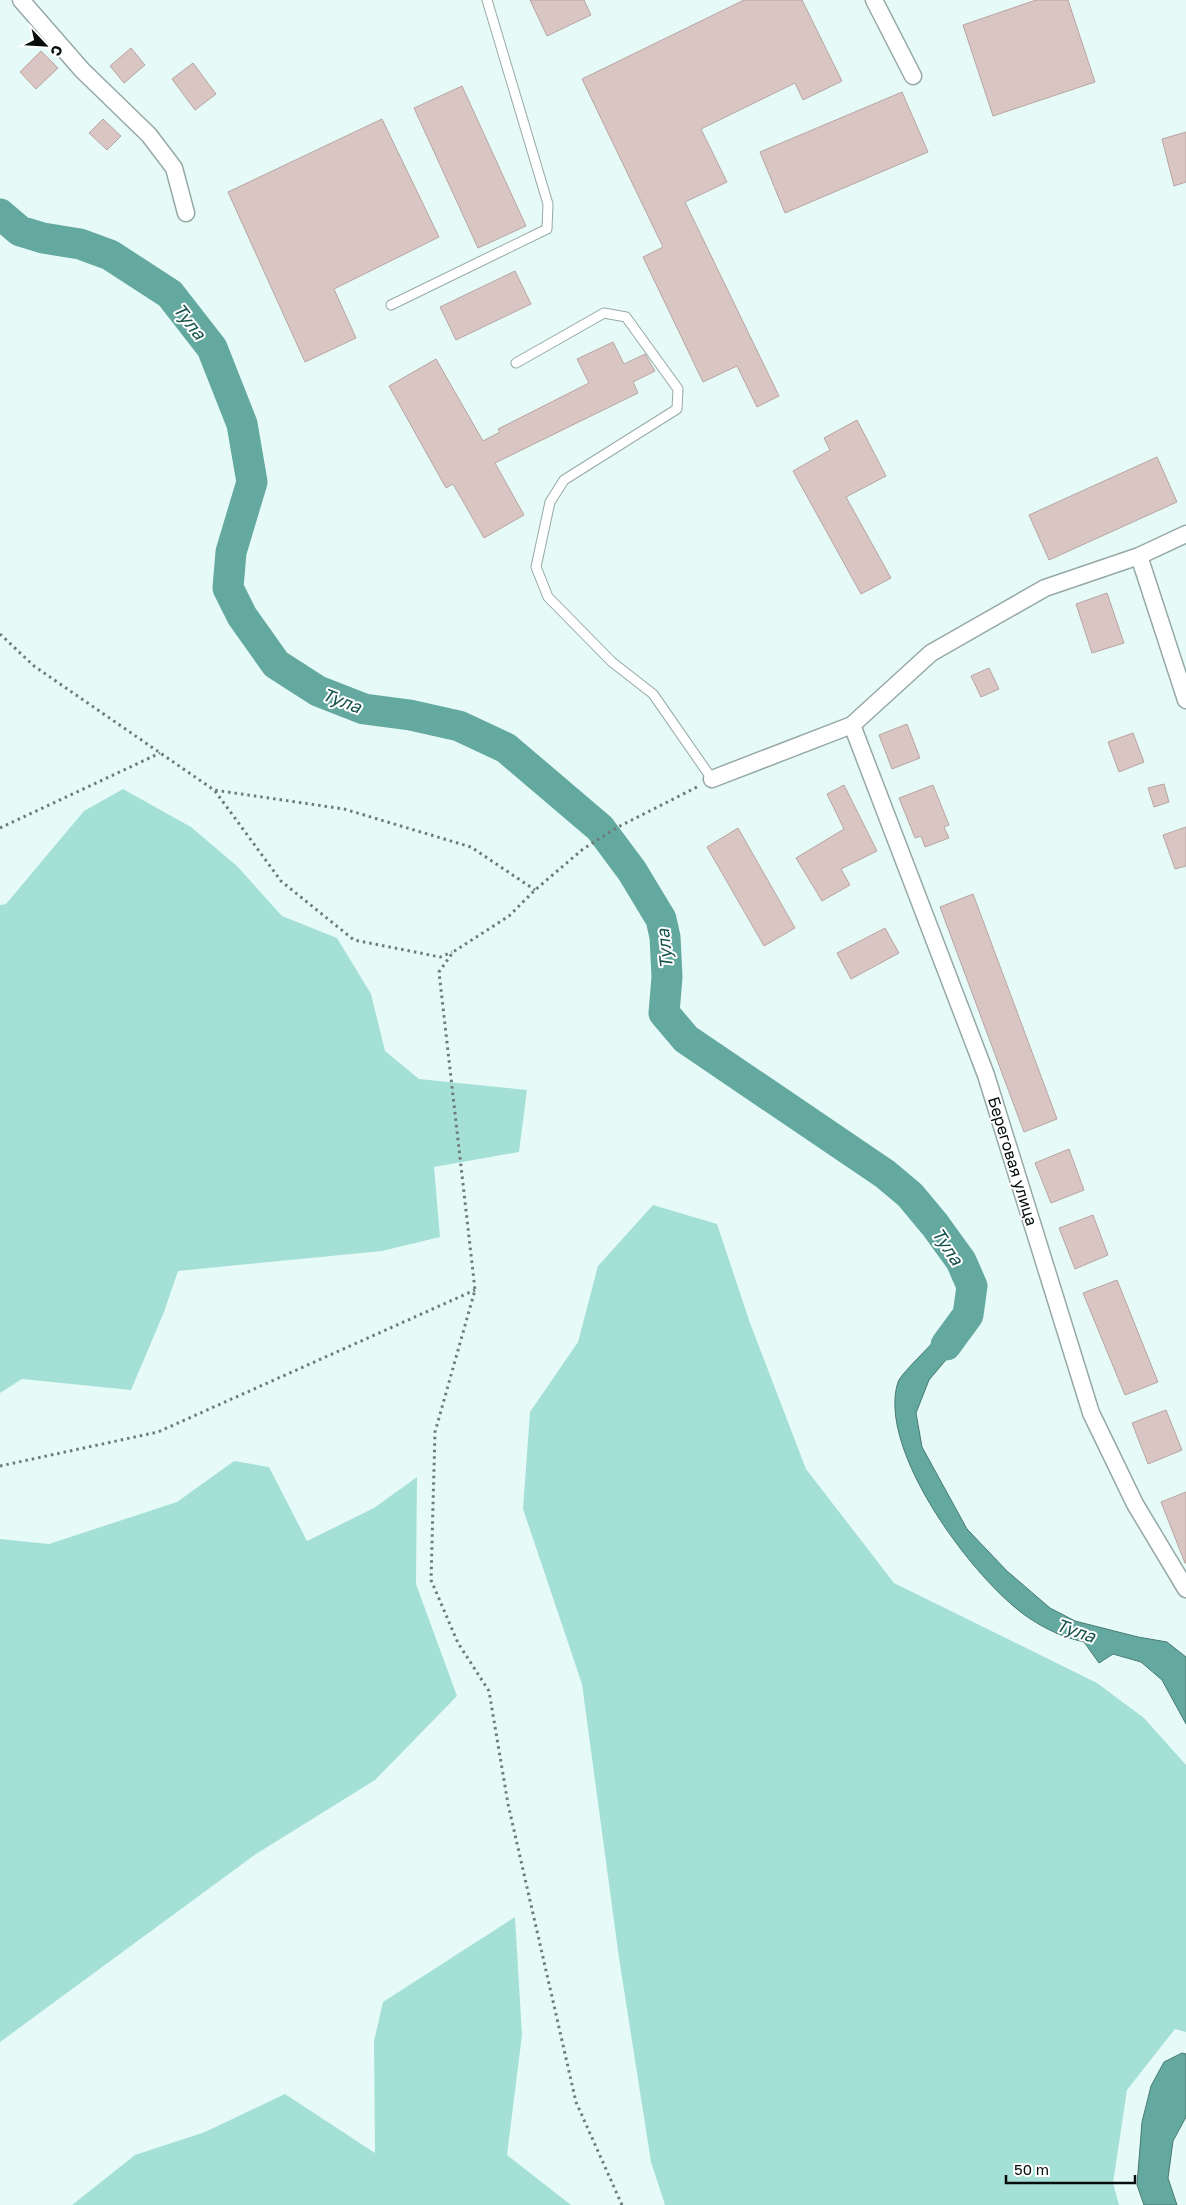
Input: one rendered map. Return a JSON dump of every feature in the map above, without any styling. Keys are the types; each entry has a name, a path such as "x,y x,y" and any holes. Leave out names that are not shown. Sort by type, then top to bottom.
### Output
{"street":[{"path":"20,0 82,70 149,135 174,168 186,213"},
{"path":"874,0 913,76"},
{"path":"712,779 852,725 931,654 1045,588 1139,556 1186,534"},
{"path":"1139,556 1186,700"},
{"name":"Береговая улица","path":"852,725 986,1075 1091,1413 1135,1504 1186,1589"}],"lane":[{"path":"391,305 547,229 548,204 487,0"},
{"path":"516,363 604,313 626,317 678,389 677,409 564,480 550,502 536,567 548,597 612,662 653,694 712,779"}],"path":[{"path":"0,634 34,666 214,790 281,881 354,940 440,957 454,952 509,916 535,890 583,849 618,827 712,779"},
{"path":"0,828 160,753"},
{"path":"214,790 344,809 471,847 535,890"},
{"path":"454,952 439,972 475,1290 435,1432 431,1580 458,1643 489,1691 508,1804 576,2102 622,2205"},
{"path":"0,1466 158,1432 475,1290"}],"shaded area":[{"path":"123,789 191,827 237,866 282,916 337,938 371,994 385,1051 419,1079 527,1090 519,1152 434,1167 440,1237 382,1251 178,1271 164,1312 131,1390 22,1379 0,1393 0,905 6,904 84,811"},
{"path":"653,1205 717,1224 750,1323 806,1469 894,1583 1097,1683 1144,1718 1186,1765 1186,2032 1175,2029 1127,2090 1113,2183 1119,2205 665,2205 651,2162 619,1958 582,1684 523,1509 530,1412 578,1342 598,1266"},
{"path":"234,1461 269,1467 307,1541 374,1508 417,1477 416,1584 457,1696 375,1780 256,1854 0,2042 0,1539 49,1544 177,1502"},
{"path":"515,1917 522,2035 507,2155 571,2205 72,2205 135,2155 205,2132 285,2094 375,2153 374,2041 383,2002"}],"water":[{"path":"960,1310 978,1312 977,1323 929,1380 916,1413 922,1447 967,1529 1007,1571 1050,1608 1075,1621 1138,1637 1167,1642 1186,1657 1186,1724 1162,1680 1141,1662 1113,1654 1099,1663 1084,1642 1042,1626 1007,1600 983,1576 935,1512 916,1477 902,1442 895,1410 898,1382"},
{"path":"1182,2053 1186,2054 1186,2117 1173,2141 1168,2178 1177,2205 1144,2205 1137,2185 1142,2122 1151,2086 1164,2062"}],"building":[{"path":"530,0 584,0 591,15 547,36"},
{"path":"744,0 802,0 842,81 803,100 795,83 701,129 727,182 685,202 779,396 757,407 737,366 703,382 643,257 663,247 582,79"},
{"path":"1036,0 1068,0 1095,82 993,116 963,25"},
{"path":"131,48 145,65 124,83 110,66"},
{"path":"41,51 58,68 36,89 20,72"},
{"path":"193,63 216,94 195,110 172,79"},
{"path":"462,86 526,226 478,248 414,108"},
{"path":"902,92 928,152 785,213 760,152"},
{"path":"103,119 121,136 107,150 89,133"},
{"path":"382,119 439,237 334,289 356,338 305,362 228,192"},
{"path":"1186,132 1186,182 1174,186 1162,139"},
{"path":"515,271 531,304 456,340 440,307"},
{"path":"613,342 624,364 645,354 655,371 633,382 638,393 495,463 524,515 484,538 453,484 446,488 389,386 436,359 483,441 500,432 498,429 589,383 577,359"},
{"path":"857,420 886,476 846,497 891,578 861,594 793,471 830,450 824,438"},
{"path":"1157,457 1177,502 1049,560 1029,515"},
{"path":"1107,593 1124,643 1092,653 1076,604"},
{"path":"989,668 999,689 981,697 971,676"},
{"path":"907,724 920,758 892,769 879,735"},
{"path":"1133,733 1144,762 1119,772 1108,742"},
{"path":"1164,784 1169,802 1154,807 1148,788"},
{"path":"844,785 877,851 841,869 850,885 822,901 796,858 844,829 827,794"},
{"path":"933,785 949,825 944,827 949,838 925,847 921,836 915,838 899,798"},
{"path":"1186,827 1186,866 1175,869 1163,835"},
{"path":"738,828 795,928 764,946 707,847"},
{"path":"973,894 1057,1119 1024,1132 940,907"},
{"path":"885,928 899,953 851,979 837,953"},
{"path":"1069,1149 1084,1190 1051,1203 1035,1163"},
{"path":"1093,1215 1108,1255 1075,1269 1059,1228"},
{"path":"1117,1280 1158,1382 1125,1395 1083,1293"},
{"path":"1166,1410 1182,1450 1148,1464 1132,1423"},
{"path":"1186,1492 1186,1563 1185,1563 1161,1502"}],"waterway":[{"name":"Тула","path":"0,214 20,231 43,238 80,244 110,255 170,294 212,348 242,424 252,482 231,552 228,588 242,616 276,664 318,691 364,709 410,715 459,726 506,748 600,828 632,871 661,919 665,937 667,977 664,1013 686,1039 885,1174 910,1195 961,1261 972,1286 968,1315 946,1345"}]}
